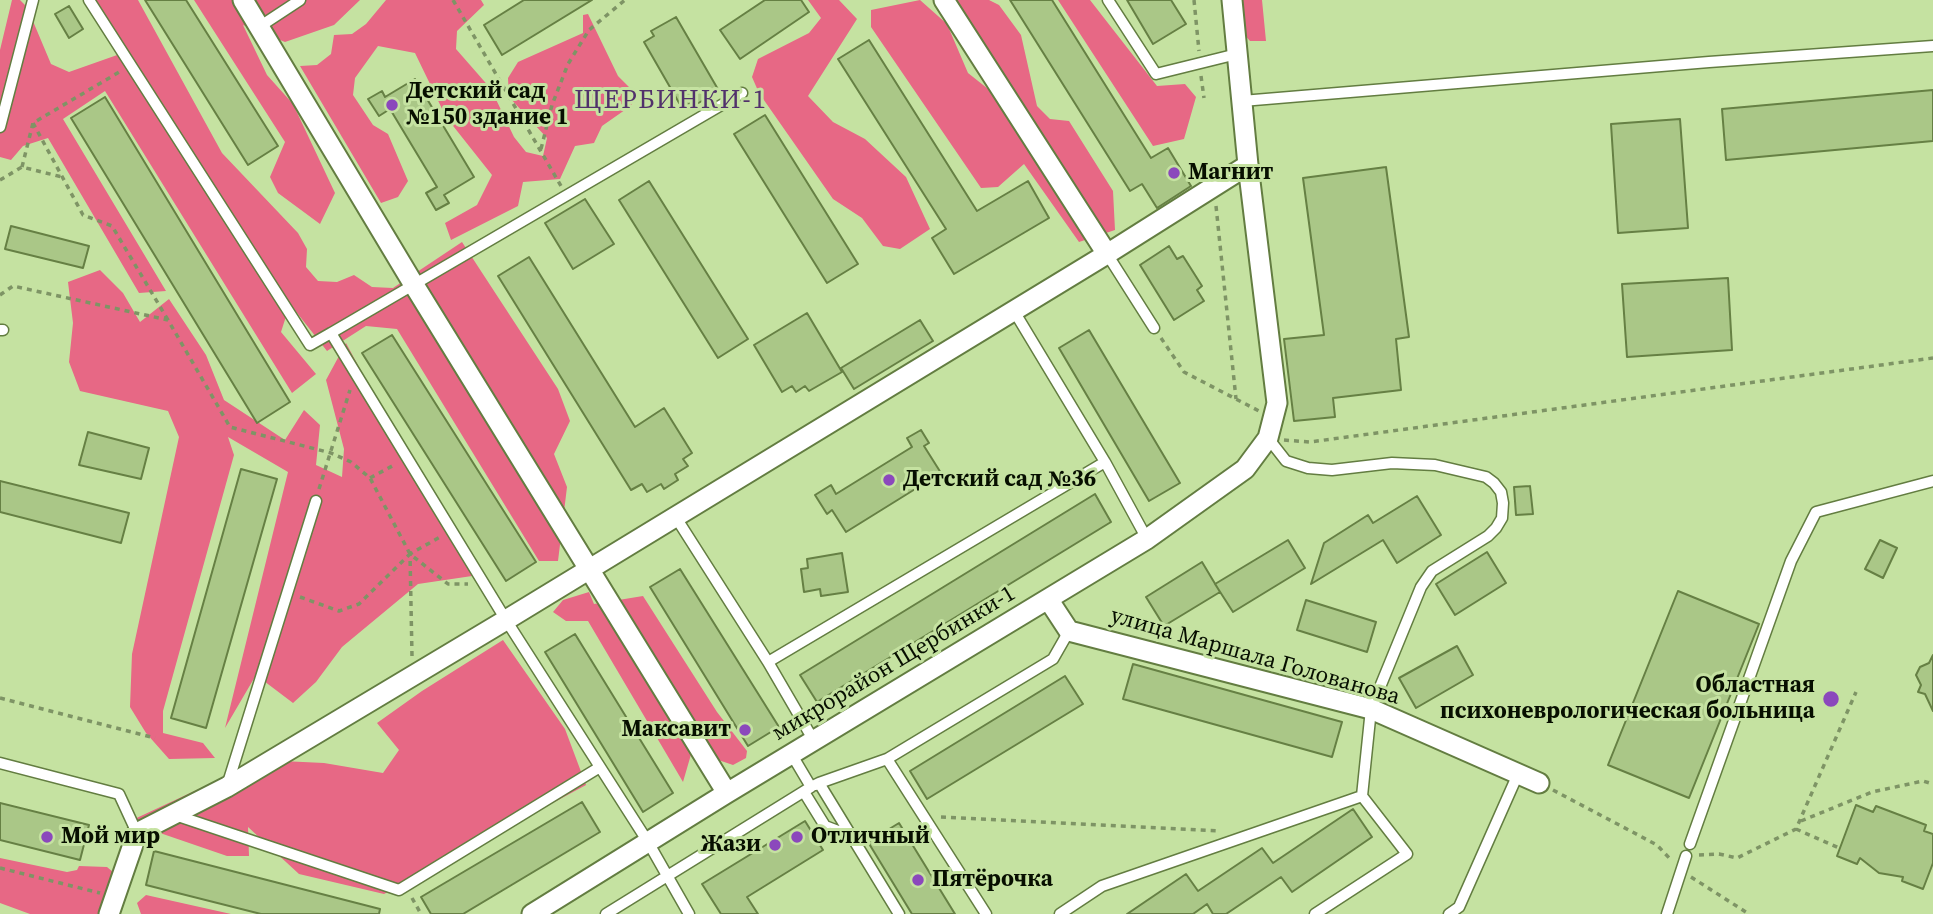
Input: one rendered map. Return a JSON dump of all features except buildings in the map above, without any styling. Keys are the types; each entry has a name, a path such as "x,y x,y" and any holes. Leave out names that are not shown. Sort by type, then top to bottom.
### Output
{"street":[{"path":"243,0 414,285 727,793"},
{"path":"944,0 1107,254"},
{"path":"1231,0 1277,403 1268,438"},
{"path":"112,905 137,834 227,786 506,620 1107,254 1248,165"},
{"name":"микрорайон Щербинки-1","path":"532,914 1147,539 1245,469 1268,438"},
{"path":"1048,599 1069,631"},
{"name":"улица Маршала Голованова","path":"1069,631 1371,709 1539,783"}],"lane":[{"path":"0,127 33,0"},
{"path":"89,0 310,345 742,93"},
{"path":"259,27 300,0"},
{"path":"1108,0 1156,74 1237,54"},
{"path":"1242,101 1933,46"},
{"path":"1107,254 1154,328"},
{"path":"1014,310 1105,462 1147,539"},
{"path":"331,333 506,620 648,842 689,914"},
{"path":"1268,438 1286,461 1308,468 1332,470 1392,463 1435,465 1486,477 1500,492 1503,503 1502,518 1496,528 1442,564 1426,579 1371,709 1362,796 1407,854 1315,914"},
{"path":"768,662 1105,462"},
{"path":"1690,845 1791,561 1816,512 1933,481"},
{"path":"227,786 316,502"},
{"path":"675,516 815,741"},
{"path":"606,914 812,788 887,760 1053,659 1069,631"},
{"path":"792,755 812,788 851,836 900,914"},
{"path":"887,760 986,914"},
{"path":"0,763 119,794 137,834"},
{"path":"175,814 398,890 600,767"},
{"path":"1449,914 1459,907 1518,774"},
{"path":"812,788 825,826 851,836"},
{"path":"1060,914 1102,886 1362,796"},
{"path":"1667,914 1686,856"}],"path":[{"path":"453,0 567,196"},
{"path":"541,151 552,105 568,64 589,30 625,0"},
{"path":"22,167 33,123 130,65"},
{"path":"33,123 83,215 112,226 230,427 331,453 351,462 370,478 410,554 448,584 485,585"},
{"path":"0,180 22,167 62,177"},
{"path":"1214,187 1236,399"},
{"path":"0,295 13,286 168,320"},
{"path":"1154,328 1184,372 1273,418"},
{"path":"1268,438 1310,442 1933,358"},
{"path":"316,502 355,371"},
{"path":"370,478 407,457"},
{"path":"287,593 339,611 359,604 410,554 451,530"},
{"path":"410,554 413,676"},
{"path":"1686,856 1719,854 1737,858 1796,829 1856,692"},
{"path":"0,698 155,738"},
{"path":"1799,821 1872,792 1923,781 1933,784"},
{"path":"1539,783 1657,845 1681,871 1749,914"},
{"path":"921,816 1259,832"},
{"path":"1796,829 1839,848"},
{"path":"0,868 112,905"},
{"path":"405,887 421,914"}],"shaded area":[{"path":"12,0 20,0 27,7 51,64 69,72 120,54 92,0 138,0 222,153 298,233 307,249 306,267 318,281 337,282 354,275 372,287 393,288 462,242 558,389 570,421 554,454 567,487 558,561 539,561 397,329 366,326 327,351 290,304 281,332 316,374 292,393 105,91 63,119 166,291 139,293 48,138 23,146 11,160 0,157 0,50"},
{"path":"194,0 360,0 334,25 285,42 243,25 267,75 293,104 335,193 320,224 278,193 270,177 285,142"},
{"path":"386,0 481,0 484,5 457,31 456,49 491,89 514,137 526,152 543,156 547,138 509,97 508,78 518,62 583,33 583,15 588,14 618,76 630,88 632,105 602,126 594,143 575,146 560,179 523,182 518,206 451,240 445,223 477,205 492,175 446,117 415,53 378,46 355,78 353,95 373,125 388,134 408,181 398,197 381,203 300,66 317,65 331,54 334,35 352,34 366,24"},
{"path":"808,0 839,0 857,19 808,96 833,122 865,139 906,177 930,229 900,249 883,246 862,218 833,199 759,93 752,77 758,59 809,33 821,18"},
{"path":"920,0 947,24 968,73 997,96 1009,90 957,0 989,0 999,5 1021,35 1037,106 1050,119 1069,121 1113,191 1115,230 1079,242 1024,164 998,187 981,188 871,27 871,10"},
{"path":"1058,0 1090,0 1157,86 1185,84 1196,97 1184,139 1153,146"},
{"path":"1239,0 1262,0 1266,41 1250,41 1242,32"},
{"path":"100,270 123,293 140,322 169,299 206,355 224,400 285,440 304,410 320,425 316,465 342,477 344,449 326,380 346,343 407,457 451,530 472,576 418,584 342,647 316,682 293,703 256,675 225,728 288,472 228,437 234,455 163,711 163,733 203,743 215,758 169,759 146,733 130,707 132,654 179,437 168,411 80,391 69,362 73,323 68,282"},
{"path":"589,592 594,604 643,596 717,712 747,751 746,758 733,765 692,751 683,782 588,621 566,621 553,612 563,600"},
{"path":"503,640 565,729 586,785 384,894 299,874 248,827 249,856 227,856 128,822 261,760 324,763 383,773 399,750 377,723"},
{"path":"0,858 67,872 77,870 79,866 107,867 113,872 114,885 101,914 30,914 0,903"},
{"path":"146,895 231,914 141,914 137,903"}],"place":[{"name":"Детский сад №150 здание 1","path":"392,105"},
{"name":"Магнит","path":"1174,173"},
{"name":"Детский сад №36","path":"889,480"},
{"name":"Областная психоневрологическая больница","path":"1831,699"},
{"name":"Максавит","path":"745,730"},
{"name":"Мой мир","path":"47,837"},
{"name":"Отличный","path":"797,837"},
{"name":"Жази","path":"775,845"},
{"name":"Пятёрочка","path":"918,880"}],"district":[{"name":"ЩЕРБИНКИ-1","path":"671,101"}]}
